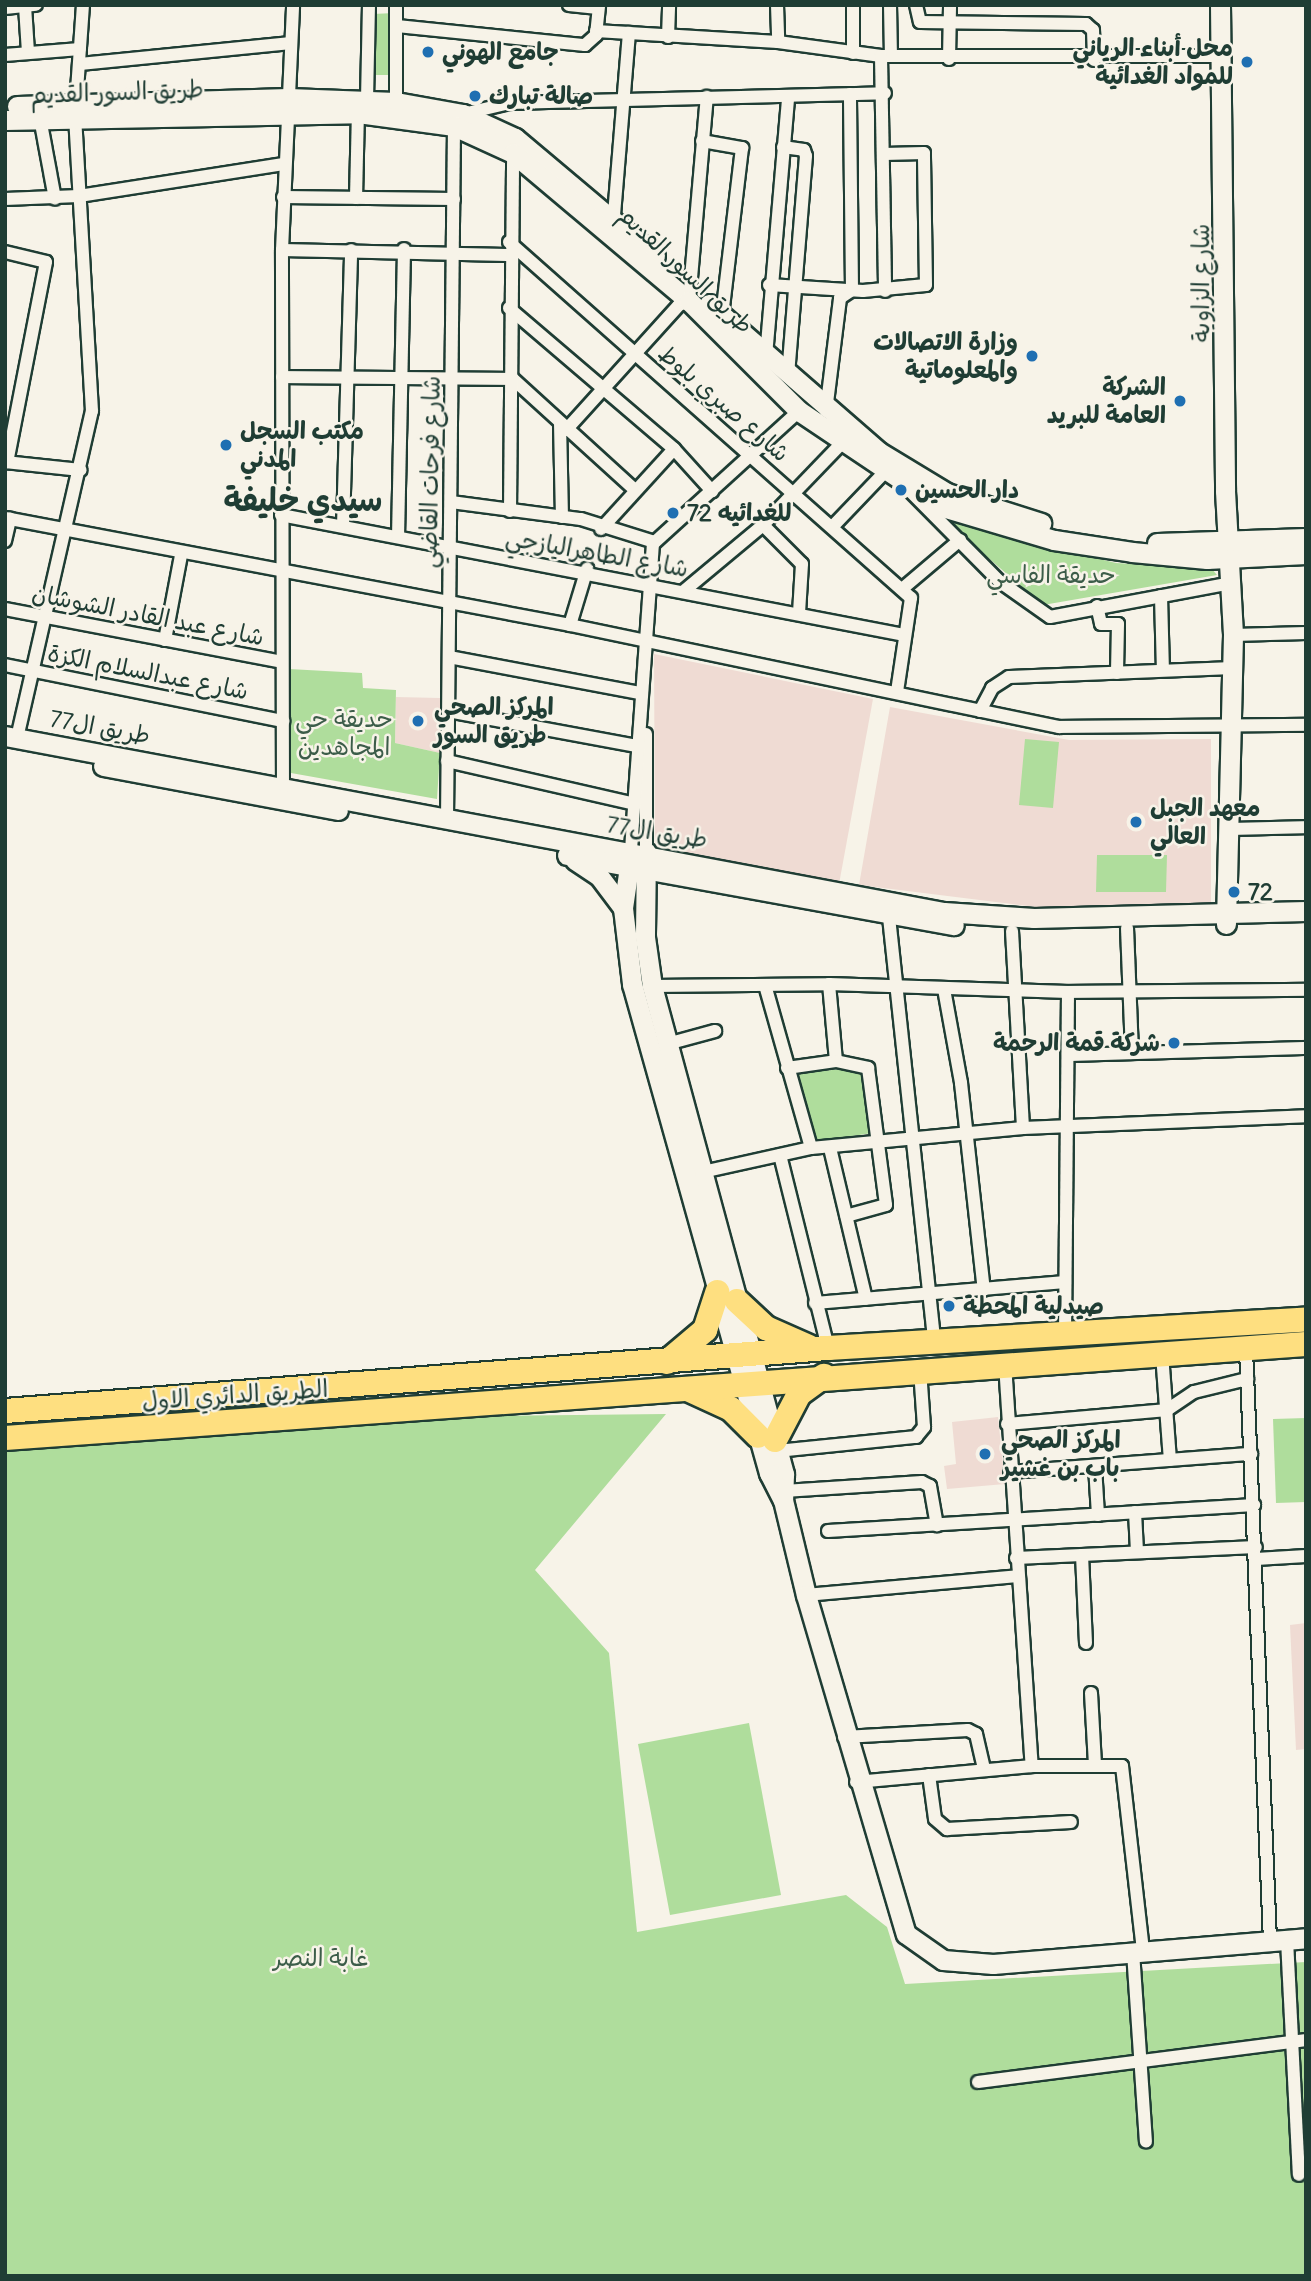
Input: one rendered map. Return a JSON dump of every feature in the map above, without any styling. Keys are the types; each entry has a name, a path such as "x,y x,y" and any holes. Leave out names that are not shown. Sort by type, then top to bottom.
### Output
{"highway":[{"path":"666,1362 705,1330 727,1297 766,1328 820,1349"},
{"path":"462,1391 666,1362 744,1355 934,1341 1065,1336 1306,1320"},
{"path":"462,1391 682,1388 828,1374 1306,1345"},
{"path":"682,1388 731,1409 770,1442 799,1394 828,1374"},
{"name":"الطريق الدائري الاول","path":"5,1411 462,1391"},
{"name":"الطريق الدائري الاول","path":"5,1438 462,1391"}],"main road":[{"name":"شارع الزاوية","path":"1220,5 1223,56 1228,552 1234,635 1226,829 1226,919"},
{"name":"طريق السور القديم","path":"363,107 397,102 514,138 614,215 799,411 883,474 909,490 985,514 1082,533 1228,552 1306,554"},
{"name":"طريق السور القديم","path":"5,107 75,111 363,107 459,120 513,153 689,293 722,316 826,411 915,475 985,514"},
{"name":"طريق السور القديم","path":"5,120 40,118 75,111"},
{"name":"طريق السور القديم","path":"1228,552 1306,538"},
{"name":"طريق ال77","path":"9,741 283,792 447,819 638,859 983,917 1226,919 1306,911"},
{"path":"283,792 568,856 638,859 889,917 1013,931 1127,928 1226,919 1306,923"},
{"path":"568,856 599,876 623,908"},
{"path":"638,859 623,908 632,984 770,1442 806,1595 856,1782 897,1919 930,1954 956,1964 993,1964 1288,1940"},
{"path":"638,859 652,986 667,1044 690,1174"}],"street":[{"path":"9,741 33,670 81,470 92,411 75,111 83,5"},
{"path":"283,792 282,662 285,573 281,515 282,250 293,5"},
{"path":"356,198 369,5"},
{"path":"396,5 397,102"},
{"path":"397,26 585,44 596,31 598,7 569,5"},
{"path":"668,37 669,5"},
{"path":"777,5 778,42"},
{"path":"853,5 853,53"},
{"path":"885,290 885,93 890,5"},
{"path":"916,5 920,22 1086,24 1093,30 1094,60"},
{"path":"949,59 950,5"},
{"path":"5,8 31,6 28,53"},
{"path":"596,31 778,42 886,57 1094,60 1223,56"},
{"path":"614,215 629,33"},
{"path":"80,64 291,43"},
{"path":"5,55 80,49"},
{"path":"459,120 510,103 885,93"},
{"path":"850,94 852,290"},
{"path":"562,517 563,424 689,293 707,97"},
{"path":"766,356 769,285 788,97"},
{"path":"40,118 55,199"},
{"name":"شارع فرحات القاضي","path":"447,819 453,251 459,120"},
{"path":"702,141 741,148 722,316"},
{"path":"783,147 806,153 793,287 788,375"},
{"path":"510,510 513,379 507,256 513,153"},
{"path":"769,285 852,290 922,288 929,279 924,153 884,154"},
{"path":"5,199 79,196 284,164"},
{"path":"283,197 454,199"},
{"path":"776,218 800,217"},
{"name":"شارع صبري بلوط","path":"509,242 749,456 835,524 906,593"},
{"path":"282,250 404,249 507,256"},
{"path":"398,537 404,249"},
{"path":"343,526 351,250"},
{"path":"5,252 46,262 6,462 81,470"},
{"path":"826,411 840,298 852,290"},
{"path":"509,308 674,449 712,491"},
{"path":"282,377 513,379 634,489"},
{"path":"638,859 645,624 653,542 799,411"},
{"path":"685,590 763,525 842,443"},
{"path":"601,529 634,489 674,449"},
{"path":"835,524 883,474"},
{"path":"909,490 1041,613 1050,617 1097,606 1231,583"},
{"path":"451,502 562,517 653,542"},
{"name":"شارع الطاهراليازجي","path":"281,515 451,548 587,569 904,635"},
{"path":"5,541 8,519 181,555 570,625 645,645 897,692 1075,729 1232,724 1306,725"},
{"path":"763,525 802,564 799,613"},
{"path":"897,692 906,593 960,540"},
{"path":"165,640 181,555"},
{"path":"570,625 587,569"},
{"path":"1161,596 1163,670"},
{"path":"1097,606 1101,624 1118,624 1118,673"},
{"name":"شارع عبد القادر الشوشان","path":"5,609 282,662"},
{"path":"1234,635 1306,633"},
{"path":"638,859 634,804 645,645"},
{"path":"449,657 640,693"},
{"name":"شارع عبدالسلام الكزة","path":"5,665 283,721"},
{"path":"980,711 992,688 1009,677 1233,668"},
{"path":"448,711 637,746"},
{"path":"447,761 634,804"},
{"path":"1226,829 1306,827"},
{"path":"889,917 893,986 914,1141 934,1341"},
{"path":"1127,928 1132,1053"},
{"path":"1013,931 1023,1128"},
{"path":"652,986 829,984 1016,993 1306,990"},
{"path":"829,984 835,1061"},
{"path":"765,985 811,1148"},
{"path":"944,989 967,1135 984,1290"},
{"path":"1065,1336 1069,1125 1068,992"},
{"path":"667,1044 715,1031"},
{"path":"1068,1055 1306,1048"},
{"path":"787,1068 835,1061 868,1068 879,1143 884,1208 846,1216"},
{"path":"690,1174 811,1148 914,1141 1023,1128 1306,1115"},
{"path":"830,1147 866,1299"},
{"path":"780,1155 815,1303 820,1349"},
{"path":"815,1303 1065,1282"},
{"path":"1246,1349 1256,1553 1258,1764 1288,1940 1299,2041 1299,2175"},
{"path":"1163,1354 1170,1460"},
{"path":"1005,1364 1010,1472 1032,1766"},
{"path":"770,1442 916,1437 924,1427 920,1369"},
{"path":"1007,1424 1167,1410 1194,1392 1247,1379"},
{"path":"1010,1472 1251,1454"},
{"path":"1095,1466 1098,1515"},
{"path":"784,1496 922,1482 929,1486 937,1525"},
{"path":"828,1531 1254,1505"},
{"path":"1135,1512 1138,1552"},
{"path":"1016,1558 1138,1552 1306,1556"},
{"path":"1082,1555 1086,1643"},
{"path":"806,1595 1017,1576"},
{"path":"1091,1693 1096,1763"},
{"path":"844,1737 968,1730 976,1734 984,1770"},
{"path":"856,1782 1096,1763 1112,1763 1126,1772 1138,1952 1146,2142"},
{"path":"929,1775 935,1819 947,1829 1070,1822"},
{"path":"978,2082 1299,2041"}],"shaded area":[{"path":"654,654 873,699 839,884 655,847"},
{"name":"المركز الصحي طريق السور","path":"396,697 440,698 440,753 395,743"},
{"path":"890,707 1069,740 1211,739 1211,904 1052,909 859,885"},
{"path":"998,1417 1005,1484 947,1489 944,1466 956,1464 952,1422"},
{"path":"1306,1623 1306,1749 1296,1750 1290,1625"}],"green space":[{"path":"394,13 394,75 374,75 373,14"},
{"name":"حديقة الفاسي","path":"929,507 1018,539 1116,563 1212,569 1217,575 1043,605"},
{"name":"حديقة حي المجاهدين","path":"289,669 362,673 363,688 396,690 395,743 440,753 437,799 291,773"},
{"path":"1025,739 1059,742 1053,808 1019,805"},
{"path":"1097,855 1167,855 1166,892 1096,892"},
{"path":"860,1068 872,1133 814,1142 791,1073"},
{"name":"غابة النصر","path":"666,1414 535,1570 609,1653 637,1932 846,1895 887,1927 905,1984 1306,1962 1306,2276 5,2276 5,1452 491,1416"},
{"path":"1306,1418 1306,1502 1276,1503 1273,1419"},
{"path":"749,1723 781,1895 670,1915 638,1744"}],"place":[{"name":"جامع الهوني","path":"428,52"},
{"name":"محل أبناء الرياني للمواد الغدائية","path":"1247,62"},
{"name":"صالة تبارك","path":"475,96"},
{"name":"وزارة الاتصالات والمعلوماتية","path":"1032,356"},
{"name":"الشركة العامة للبريد","path":"1180,401"},
{"name":"مكتب السجل المدني","path":"226,445"},
{"name":"دار الحسين","path":"901,490"},
{"name":"72 للغدائيه","path":"673,513"},
{"name":"المركز الصحي طريق السور","path":"418,721"},
{"name":"معهد الجبل العالي","path":"1136,822"},
{"name":"72","path":"1234,892"},
{"name":"شركة قمة الرحمة","path":"1174,1043"},
{"name":"صيدلية المحطة","path":"949,1306"},
{"name":"المركز الصحي باب بن غشير","path":"985,1454"}],"district":[{"name":"سيدي خليفة","path":"303,500"}]}
